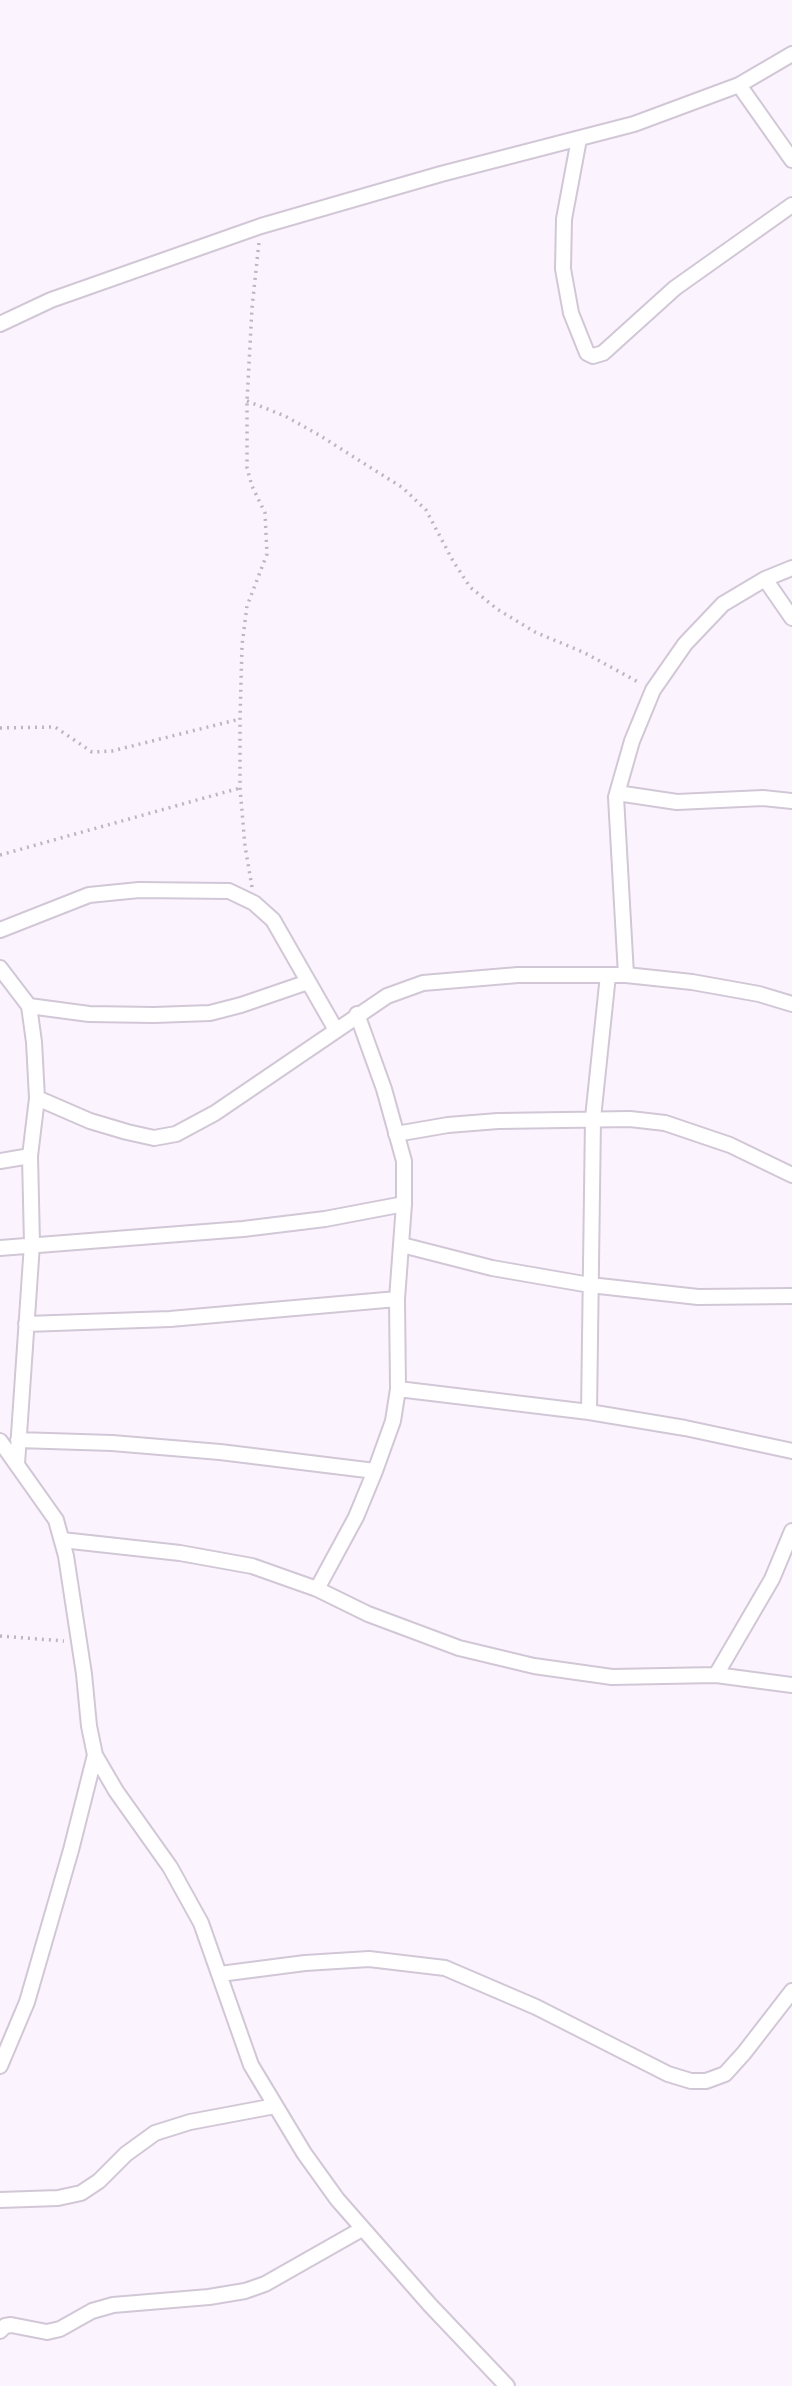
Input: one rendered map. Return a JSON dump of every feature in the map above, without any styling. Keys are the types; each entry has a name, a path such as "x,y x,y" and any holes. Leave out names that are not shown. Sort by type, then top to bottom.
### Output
{"street":[{"path":"0,324 51,300 261,226 442,174 634,124 739,85 792,54"},
{"path":"739,85 792,160"},
{"path":"579,139 564,219 564,269 571,313 587,353 593,356 603,353 675,288 792,205"},
{"path":"626,975 617,793 632,741 653,690 685,644 723,604 765,579 792,568"},
{"path":"765,579 792,618"},
{"path":"617,793 677,802 763,798 792,802"},
{"path":"0,930 79,899 102,894 139,890 229,891 254,903 273,920 335,1030"},
{"path":"0,968 29,1006 37,1098 30,1156 32,1244 17,1464"},
{"path":"37,1098 90,1121 127,1132 154,1138 176,1134 215,1113 357,1014 387,996 423,983 518,975 626,975 692,982 759,994 792,1004"},
{"path":"589,1412 593,1118 608,975"},
{"path":"29,1006 89,1014 210,1013 308,982"},
{"path":"317,1589 356,1517 375,1471 393,1421 398,1389 397,1299 402,1245 404,1161 384,1089 357,1014"},
{"path":"396,1134 448,1125 593,1118 630,1119 664,1123 730,1145 792,1175"},
{"path":"0,1161 30,1156"},
{"path":"0,1248 243,1229 325,1219 404,1204"},
{"path":"402,1245 492,1268 590,1285 698,1297 792,1296"},
{"path":"26,1324 170,1319 397,1299"},
{"path":"398,1389 589,1412 685,1428 792,1451"},
{"path":"18,1440 112,1443 220,1452 375,1471"},
{"path":"0,1441 56,1520 62,1540 79,1642 95,1755 116,1791 170,1867 201,1923 251,2065 304,2153 337,2199 430,2305 507,2386"},
{"path":"716,1675 772,1579 792,1531"},
{"path":"62,1540 180,1553 252,1566 317,1589 368,1614 459,1648 534,1666 612,1677 716,1675 792,1685"},
{"path":"0,2066 27,2002 95,1755"},
{"path":"220,1974 305,1963 369,1959 444,1968 537,2007 668,2074 691,2081 706,2081 725,2074 792,1991"},
{"path":"0,2200 58,2199 81,2193 99,2181 125,2154 155,2133 190,2122 275,2106"},
{"path":"0,2331 11,2325 47,2333 60,2329 92,2311 113,2305 209,2297 245,2291 265,2284 362,2228"}],"path":[{"path":"254,903 240,788 240,719 242,645 247,606 267,554 265,513 247,468 252,308 261,226"},
{"path":"247,401 285,416 403,488 426,510 470,587 497,609 535,632 585,653 653,690"},
{"path":"0,728 55,727 92,752 112,751 240,719"},
{"path":"0,855 240,788"},
{"path":"0,1636 79,1642"}]}
